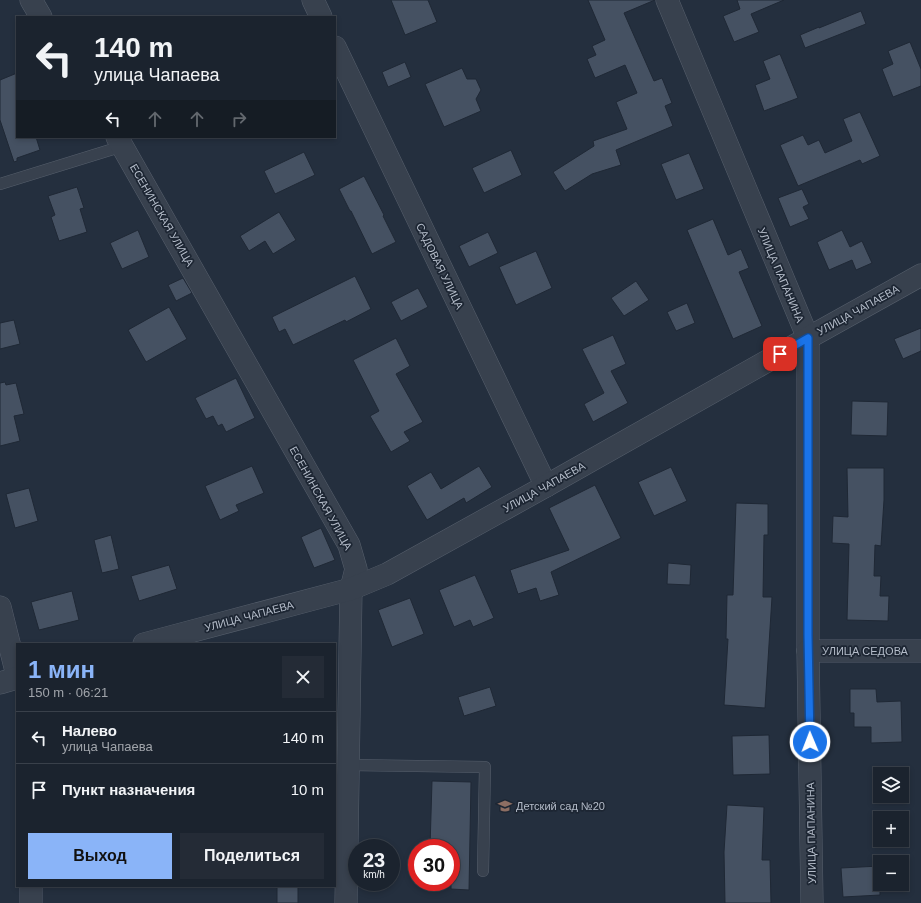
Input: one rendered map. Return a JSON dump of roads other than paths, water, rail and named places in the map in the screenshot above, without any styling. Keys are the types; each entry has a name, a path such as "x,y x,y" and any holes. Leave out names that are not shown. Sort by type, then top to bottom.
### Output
{"street":[{"path":"31,0 40,16"},
{"path":"313,0 321,16"},
{"name":"УЛИЦА ПАПАНИНА","path":"667,0 808,338 808,651 812,903"},
{"name":"САДОВАЯ УЛИЦА","path":"336,49 546,486"},
{"name":"ЕСЕНИНСКАЯ УЛИЦА","path":"120,141 349,545 356,569 351,589 346,903"},
{"name":"УЛИЦА ЧАПАЕВА","path":"148,643 351,589 387,574 921,275"},
{"path":"0,607 16,671"},
{"name":"УЛИЦА СЕДОВА","path":"808,651 921,651"},
{"path":"0,683 16,678"},
{"path":"31,887 31,903"}],"lane":[{"path":"0,184 120,141"},
{"path":"348,765 485,767 483,871"}],"place":[{"name":"Детский сад №20","path":"505,806"}]}
